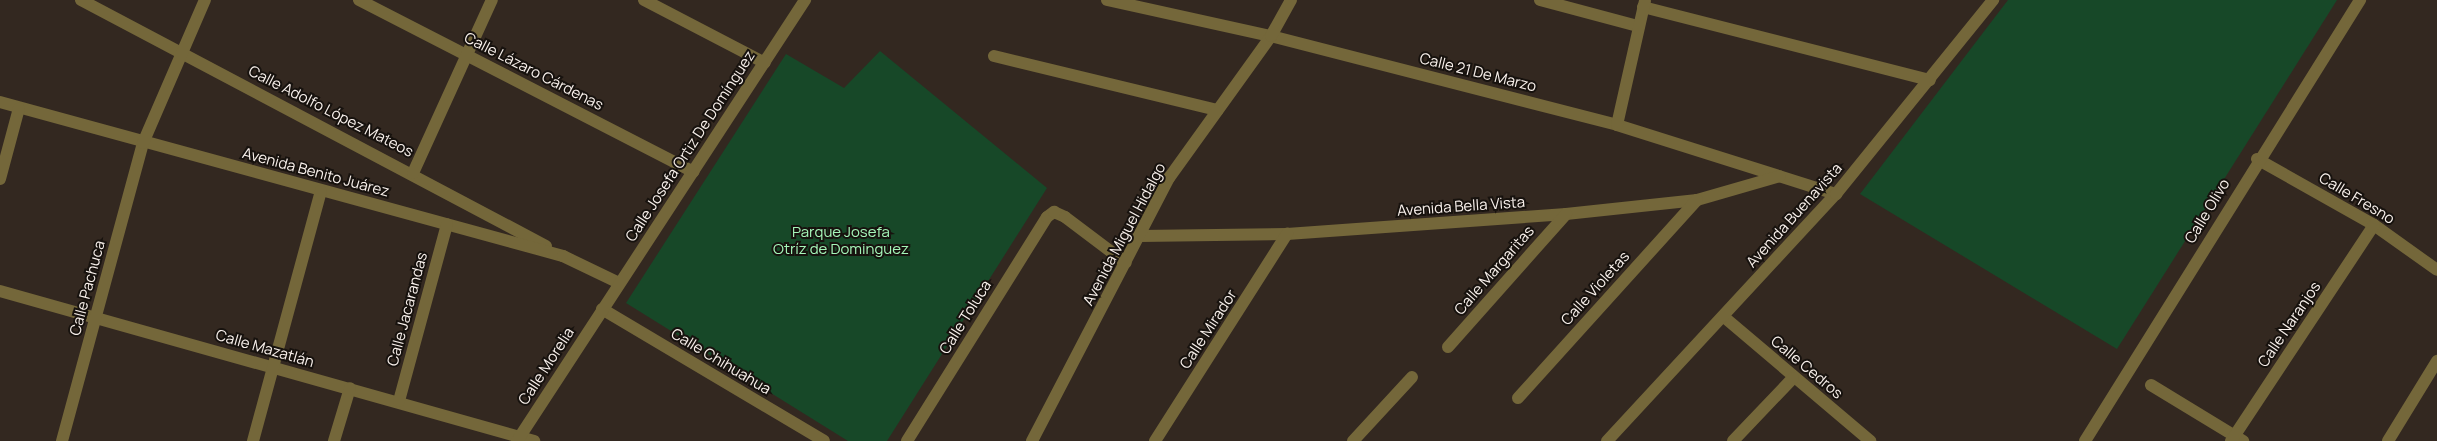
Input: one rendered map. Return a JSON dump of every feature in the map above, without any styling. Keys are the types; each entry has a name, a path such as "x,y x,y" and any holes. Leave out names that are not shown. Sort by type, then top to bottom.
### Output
{"street":[{"name":"Calle Adolfo López Mateos","path":"81,0 414,173 564,256"},
{"name":"Calle Pachuca","path":"62,441 143,142 205,0"},
{"name":"Calle Lázaro Cárdenas","path":"359,0 693,172"},
{"path":"414,173 492,0"},
{"path":"644,0 765,63"},
{"name":"Calle Josefa Ortiz De Domínguez","path":"602,309 805,0"},
{"name":"Calle 21 De Marzo","path":"1107,0 1271,36 1617,125 1836,194"},
{"name":"Avenida Miguel Hidalgo","path":"1032,441 1126,264 1169,178 1271,36 1290,0"},
{"path":"1540,0 1638,26"},
{"name":"Avenida Buenavista","path":"1607,441 1836,194 1993,0"},
{"name":"Calle Olivo","path":"2085,441 2257,159 2360,0"},
{"path":"1617,125 1644,4 1930,80"},
{"path":"994,56 1218,110"},
{"name":"Avenida Benito Juárez","path":"0,102 564,256 619,283"},
{"path":"0,179 19,108"},
{"name":"Calle Fresno","path":"2257,159 2374,225 2437,270"},
{"name":"Avenida Bella Vista","path":"1140,236 1287,234 1566,214 1697,200 1780,176"},
{"path":"253,441 321,191"},
{"name":"Calle Violetas","path":"1518,398 1697,200"},
{"name":"Calle Toluca","path":"907,441 1047,217 1054,212 1126,264"},
{"name":"Calle Margaritas","path":"1448,347 1566,214"},
{"name":"Calle Jacarandas","path":"399,401 447,224"},
{"name":"Calle Naranjos","path":"2236,439 2374,225"},
{"name":"Calle Mirador","path":"1155,441 1287,234"},
{"name":"Calle Mazatlán","path":"0,291 399,401 534,441"},
{"name":"Calle Morelia","path":"519,438 602,309"},
{"name":"Calle Chihuahua","path":"602,309 824,441"},
{"name":"Calle Cedros","path":"1724,317 1862,438"},
{"path":"2388,441 2437,361"},
{"path":"1353,441 1412,378"},
{"path":"1733,441 1794,378"},
{"path":"2151,385 2236,439"},
{"path":"334,441 350,388"}],"green space":[{"path":"2008,0 2337,0 2117,349 1860,194"},
{"name":"Parque Josefa Otríz de Dominguez","path":"880,51 1047,188 887,441 848,441 626,303 786,54 844,88"}]}
